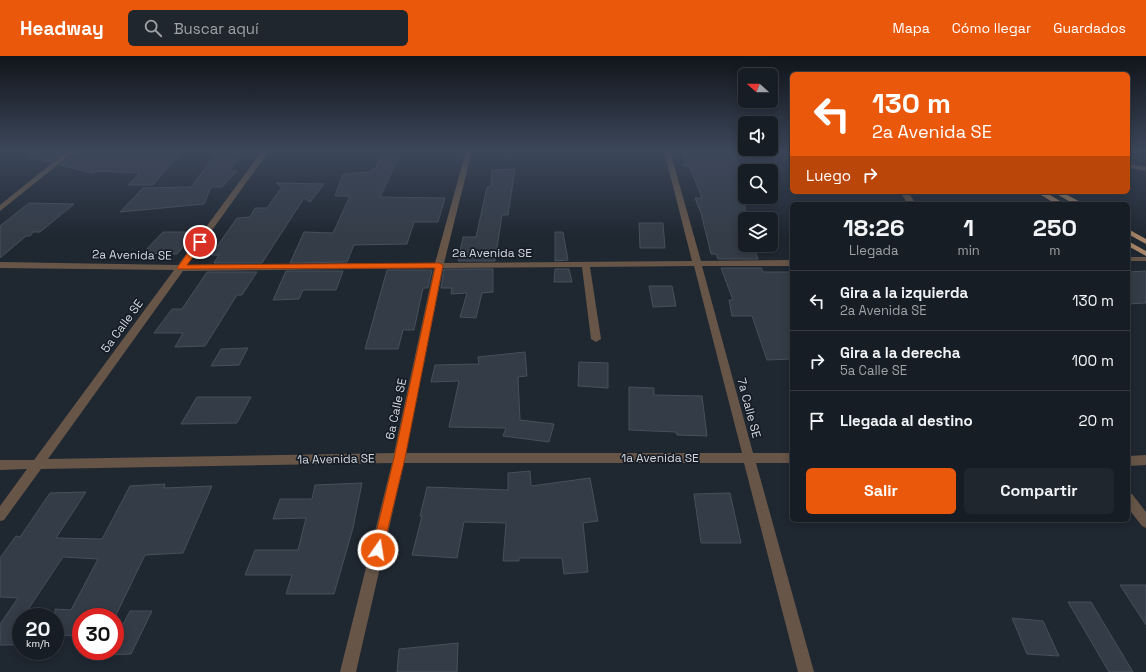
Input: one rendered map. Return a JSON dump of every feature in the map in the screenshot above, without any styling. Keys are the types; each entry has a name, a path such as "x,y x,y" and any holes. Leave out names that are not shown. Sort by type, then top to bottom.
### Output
{"main road":[{"path":"1044,194 1058,202"},
{"path":"1061,194 1076,202"},
{"path":"1130,232 1146,242"},
{"path":"1130,244 1146,254"}],"street":[{"path":"0,208 36,180"},
{"name":"5a Calle SE","path":"0,516 246,180"},
{"name":"6a Calle SE","path":"348,672 399,458 439,265 462,180"},
{"name":"7a Calle SE","path":"675,180 806,672"},
{"path":"1130,259 1146,259"},
{"name":"2a Avenida SE","path":"0,265 181,268 439,265 698,265 790,263"},
{"path":"586,265 596,339"},
{"name":"1a Avenida SE","path":"0,465 399,458 790,458"},
{"path":"1130,461 1146,460"},
{"path":"1130,501 1146,522"}],"building":[{"path":"133,180 157,180 153,185 128,185"},
{"path":"196,180 229,180 222,187 211,187 204,204 120,212 143,188 191,187"},
{"path":"341,180 388,180 380,197 445,198 438,222 414,222 407,244 354,245 347,262 290,263 304,232 333,233 350,196 335,196"},
{"path":"491,180 513,180 508,215 502,215 495,261 458,261 463,237 476,237 487,187 491,187"},
{"path":"695,180 738,180 738,204 745,204 745,212 738,212 738,252 756,252 758,259 718,259 716,254 711,254 701,213 695,198 702,198"},
{"path":"276,183 324,184 310,202 304,198 262,263 214,263 219,255 211,255 237,218 250,217 255,208 267,208 282,187"},
{"path":"29,203 74,204 40,232 33,232 30,236 26,236 0,258 0,226"},
{"path":"639,223 663,223 665,248 640,248"},
{"path":"163,232 196,232 177,254 143,253"},
{"path":"555,232 563,232 568,260 555,261"},
{"path":"721,268 761,268 763,272 790,272 790,359 767,360 752,316 732,316 729,300 733,300"},
{"path":"444,269 493,269 493,292 482,293 476,318 460,317 467,293 451,294 452,288 441,288"},
{"path":"555,269 569,269 572,282 554,282"},
{"path":"387,270 432,270 428,288 423,288 414,330 403,330 398,349 365,349"},
{"path":"286,271 343,271 336,290 303,290 299,299 273,300"},
{"path":"1146,271 1146,303 1130,304 1130,272"},
{"path":"207,272 257,272 242,295 237,295 205,346 175,347 183,333 154,333 172,309 182,309"},
{"path":"649,286 672,286 676,306 653,307"},
{"path":"248,348 239,365 211,366 221,349"},
{"path":"525,352 527,376 518,377 520,420 554,424 549,442 503,436 506,428 449,427 459,381 431,382 435,365 479,364 478,357"},
{"path":"579,362 608,363 608,388 578,386"},
{"path":"629,387 654,388 654,395 702,396 707,436 677,435 676,432 629,430"},
{"path":"197,397 251,397 237,423 181,424"},
{"path":"530,471 531,486 590,478 598,521 583,523 588,572 564,574 562,558 519,558 519,561 503,561 506,523 464,522 457,558 412,555 422,516 420,516 427,487 508,490 508,473"},
{"path":"362,483 353,528 334,594 286,594 292,575 245,575 255,550 298,550 306,518 273,519 280,499 312,499 315,485"},
{"path":"165,484 164,488 212,486 183,553 145,555 119,608 72,608 98,559 63,557 29,608 12,608 12,645 0,645 0,624 18,598 0,597 0,558 16,536 20,537 50,493 86,492 56,538 102,539 130,486"},
{"path":"730,493 741,543 701,543 694,494"},
{"path":"1120,585 1146,585 1146,625"},
{"path":"1068,602 1091,602 1133,672 1109,672"},
{"path":"72,608 72,636 64,635 64,610 71,610"},
{"path":"130,611 152,611 131,654 124,654 124,623"},
{"path":"1012,618 1043,621 1059,656 1027,654"},
{"path":"458,643 457,672 397,672 399,649"}],"route":[{"path":"200,242 181,268 439,265 399,458 378,550"}]}
